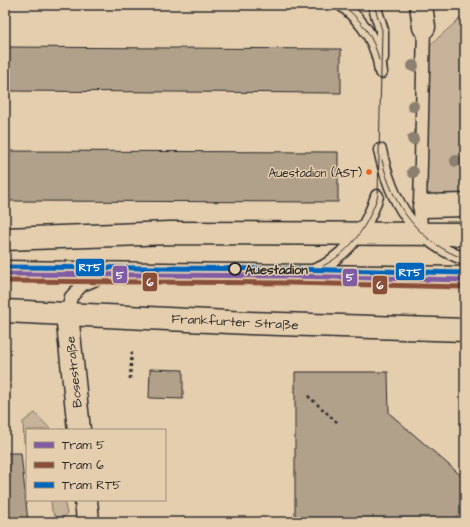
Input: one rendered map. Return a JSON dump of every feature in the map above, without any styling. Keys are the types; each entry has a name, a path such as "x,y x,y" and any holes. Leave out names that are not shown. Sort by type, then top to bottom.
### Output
{"main road":[{"path":"421,5 424,27"},
{"path":"424,206 465,205"},
{"path":"5,239 170,233 465,234"},
{"name":"Frankfurter Straße","path":"5,311 249,323 465,330"},
{"name":"Bosestraße","path":"68,314 79,429"},
{"path":"86,501 88,522"}],"lane":[{"path":"342,5 355,15 370,34 377,50 381,72 382,30 379,16 374,5"},
{"path":"421,234 420,206 424,27"},
{"path":"380,150 384,168 395,200 403,214 421,234 441,248 465,259"},
{"path":"314,271 351,246 367,223 377,196"},
{"path":"5,268 121,268 465,273"},
{"path":"68,314 68,293 74,282 92,268"},
{"path":"68,314 71,297 82,285 121,268"}],"path":[{"path":"130,379 132,350"},
{"path":"308,396 338,423"}],"shaded area":[{"path":"465,14 465,198 424,206 430,45"},
{"path":"35,413 50,429 26,429 26,442 24,443 23,422"},
{"path":"51,501 64,501 67,514 64,517 56,517 52,511"}],"building":[{"path":"5,47 341,49 341,93 5,91"},
{"path":"5,151 338,152 338,202 5,201"},
{"path":"150,369 183,370 183,399 149,398"},
{"path":"295,372 388,372 389,413 465,479 465,522 295,522"},
{"path":"5,453 21,453 28,522 5,522"}],"tram line":[{"path":"342,5 349,10 366,29 374,44 379,60"},
{"path":"289,276 306,273 321,267 335,259 346,249 365,225 378,195 382,30 374,5"},
{"path":"382,160 393,193 410,221 434,243 465,259"},
{"name":"RT5","path":"5,267 289,269 465,273"},
{"name":"5","path":"5,274 289,276 465,280"},
{"name":"6","path":"5,281 289,283 465,287"}],"place":[{"name":"Auestadion (AST)","path":"369,172"},
{"name":"Auestadion","path":"235,269"}]}
